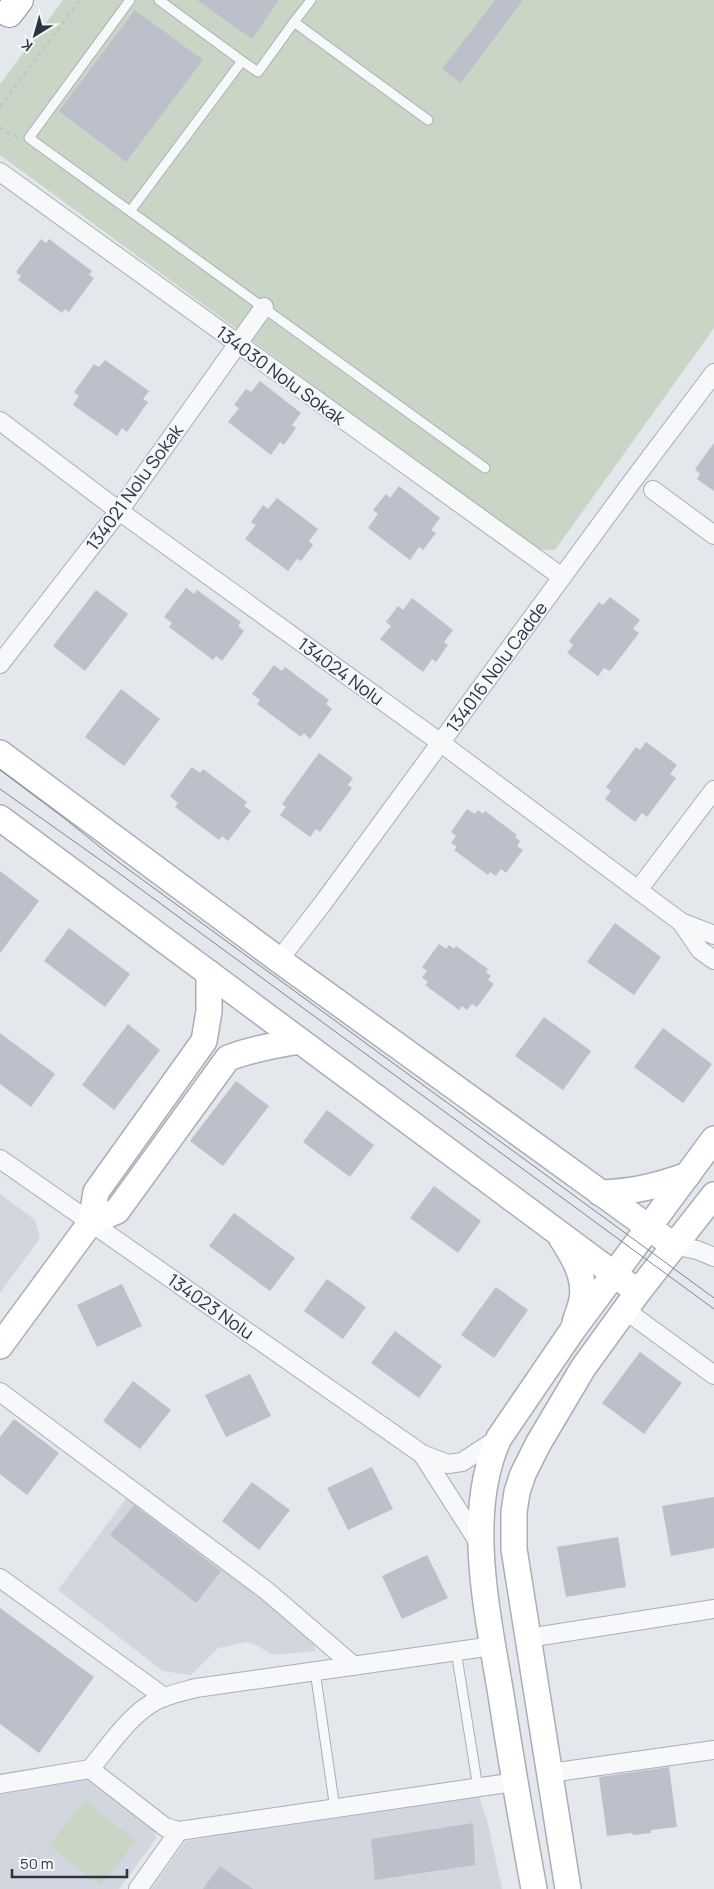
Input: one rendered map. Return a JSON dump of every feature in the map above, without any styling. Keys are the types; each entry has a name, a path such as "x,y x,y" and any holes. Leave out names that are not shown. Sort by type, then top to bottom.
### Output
{"main road":[{"path":"0,753 279,960 673,1245"},
{"path":"0,818 615,1275 632,1301"},
{"path":"0,1346 91,1222 96,1192 204,1041 210,1011 209,974"},
{"path":"91,1222 117,1211 228,1058 268,1045 300,1041"},
{"path":"534,1889 493,1646 482,1563 481,1518 486,1472 491,1454 499,1438 572,1331 714,1139"},
{"path":"600,1193 644,1189 688,1175"},
{"path":"568,1889 514,1549 514,1512 517,1492 534,1451 583,1368 673,1245 714,1194"},
{"path":"556,1230 576,1261 581,1281 583,1299 572,1331"}],"street":[{"name":"134030 Nolu Sokak","path":"0,172 562,577"},
{"name":"134021 Nolu Sokak","path":"0,664 119,511 264,307"},
{"name":"134016 Nolu Cadde","path":"279,960 714,373"},
{"name":"134024 Nolu","path":"0,420 119,511 441,743 681,922 714,935"},
{"path":"653,490 714,535"},
{"path":"638,890 714,790"},
{"name":"134024 Nolu","path":"681,922 700,950 714,960"},
{"name":"134023 Nolu","path":"0,1159 422,1454"},
{"path":"673,1245 696,1250 714,1257"},
{"path":"632,1301 714,1375"},
{"path":"0,1392 267,1591 354,1666"},
{"path":"422,1454 448,1464 462,1462 499,1438"},
{"path":"422,1454 482,1546"},
{"path":"0,1578 164,1697"},
{"path":"528,1638 714,1609"},
{"path":"0,1784 90,1769 136,1715 164,1697 196,1688 493,1646"},
{"path":"550,1773 714,1750"},
{"path":"90,1769 165,1827 179,1831 515,1782"},
{"path":"138,1889 179,1831"}],"lane":[{"path":"130,0 29,138 485,468"},
{"path":"159,0 258,72 311,0"},
{"path":"294,22 428,120"},
{"path":"131,210 242,61"},
{"path":"456,1651 478,1788"},
{"path":"315,1671 334,1809"}],"path":[{"path":"0,107 80,0"},
{"path":"0,127 9,134 29,138"}],"shaded area":[{"path":"0,1194 35,1220 40,1238 0,1293"},
{"path":"128,1496 314,1639 315,1651 272,1655 248,1642 218,1648 191,1675 163,1671 58,1590"},
{"path":"89,1774 154,1823 156,1839 119,1889 0,1889 0,1787"},
{"path":"479,1797 487,1820 502,1889 151,1889 186,1841"}],"green space":[{"path":"63,0 714,0 714,328 555,550 537,550 0,155 0,84"},
{"path":"85,1800 136,1841 100,1886 49,1846"}],"building":[{"path":"197,0 279,0 252,39"},
{"path":"495,0 523,0 461,83 442,69"},
{"path":"135,10 203,60 126,162 59,111"},
{"path":"41,239 46,243 49,239 92,271 89,275 94,278 69,312 65,309 62,313 18,280 21,276 16,272"},
{"path":"105,360 149,391 143,399 148,402 127,432 122,428 117,436 73,405 79,396 74,392 94,364 99,367"},
{"path":"260,381 301,413 292,425 296,428 284,445 280,442 271,455 228,422 239,408 234,405 246,389 251,392"},
{"path":"714,443 714,491 697,479 700,474 695,469"},
{"path":"399,486 440,518 431,530 436,533 423,550 419,547 410,560 368,528 378,514 373,510 386,494 390,498"},
{"path":"277,498 318,529 309,541 313,545 301,561 297,559 288,571 245,539 256,525 251,522 263,505 268,509"},
{"path":"186,588 194,594 197,590 241,622 238,626 244,631 222,661 216,656 213,660 169,627 172,623 164,617"},
{"path":"96,590 128,614 85,671 53,646"},
{"path":"610,597 640,620 633,629 639,633 610,671 604,668 598,676 567,653 573,645 569,641 599,602 603,605"},
{"path":"412,598 453,630 444,642 448,645 436,662 432,659 423,672 380,639 391,626 386,622 398,606 403,610"},
{"path":"274,665 282,671 285,667 329,700 326,704 332,709 310,739 304,733 301,737 257,704 260,700 252,694"},
{"path":"121,689 160,719 124,766 85,737"},
{"path":"646,742 677,765 670,774 676,778 647,817 642,813 635,822 605,799 611,791 606,787 636,747 640,750"},
{"path":"319,753 353,778 348,785 352,788 320,832 316,829 310,837 280,815 286,807 282,804"},
{"path":"192,767 200,773 203,769 247,802 244,806 251,811 228,841 222,836 219,840 175,807 178,803 170,796"},
{"path":"467,809 475,814 478,810 483,814 485,811 517,835 515,837 520,841 517,846 523,850 506,873 501,869 496,876 490,872 488,875 454,850 457,847 451,843 456,836 451,832"},
{"path":"0,871 39,901 0,953"},
{"path":"615,923 661,957 634,995 587,962"},
{"path":"69,928 130,974 105,1007 44,961"},
{"path":"439,944 446,949 449,945 454,949 456,946 488,969 486,972 491,976 488,980 494,984 477,1007 472,1004 467,1010 462,1006 459,1010 425,985 428,982 422,977 427,971 422,967"},
{"path":"544,1017 591,1051 563,1090 515,1056"},
{"path":"128,1024 160,1050 114,1110 82,1085"},
{"path":"663,1028 712,1064 683,1103 634,1067"},
{"path":"0,1033 55,1074 31,1107 0,1084"},
{"path":"236,1081 269,1106 223,1166 190,1141"},
{"path":"327,1110 374,1145 350,1177 303,1142"},
{"path":"434,1186 481,1221 458,1253 410,1218"},
{"path":"234,1213 295,1258 270,1291 209,1246"},
{"path":"327,1279 366,1307 343,1339 304,1311"},
{"path":"122,1284 142,1326 97,1347 77,1305"},
{"path":"496,1287 528,1310 494,1358 461,1335"},
{"path":"395,1331 442,1366 419,1398 371,1363"},
{"path":"640,1352 682,1383 644,1434 602,1403"},
{"path":"250,1374 271,1416 226,1437 205,1395"},
{"path":"133,1381 171,1410 140,1449 103,1421"},
{"path":"14,1419 59,1453 27,1495 0,1474 0,1437"},
{"path":"372,1467 393,1509 348,1530 327,1488"},
{"path":"252,1482 290,1510 259,1550 222,1521"},
{"path":"714,1497 714,1548 671,1556 662,1506"},
{"path":"134,1505 221,1571 196,1603 110,1535"},
{"path":"618,1537 626,1587 566,1597 557,1547"},
{"path":"427,1555 448,1598 402,1619 382,1576"},
{"path":"0,1608 94,1677 39,1753 0,1724"},
{"path":"669,1767 677,1827 651,1830 651,1833 607,1836 599,1777"},
{"path":"473,1823 475,1865 375,1880 371,1839"},
{"path":"220,1866 253,1889 203,1889"}],"tram line":[{"path":"0,770 121,864 714,1298"},
{"path":"0,789 116,871 714,1309"}]}
